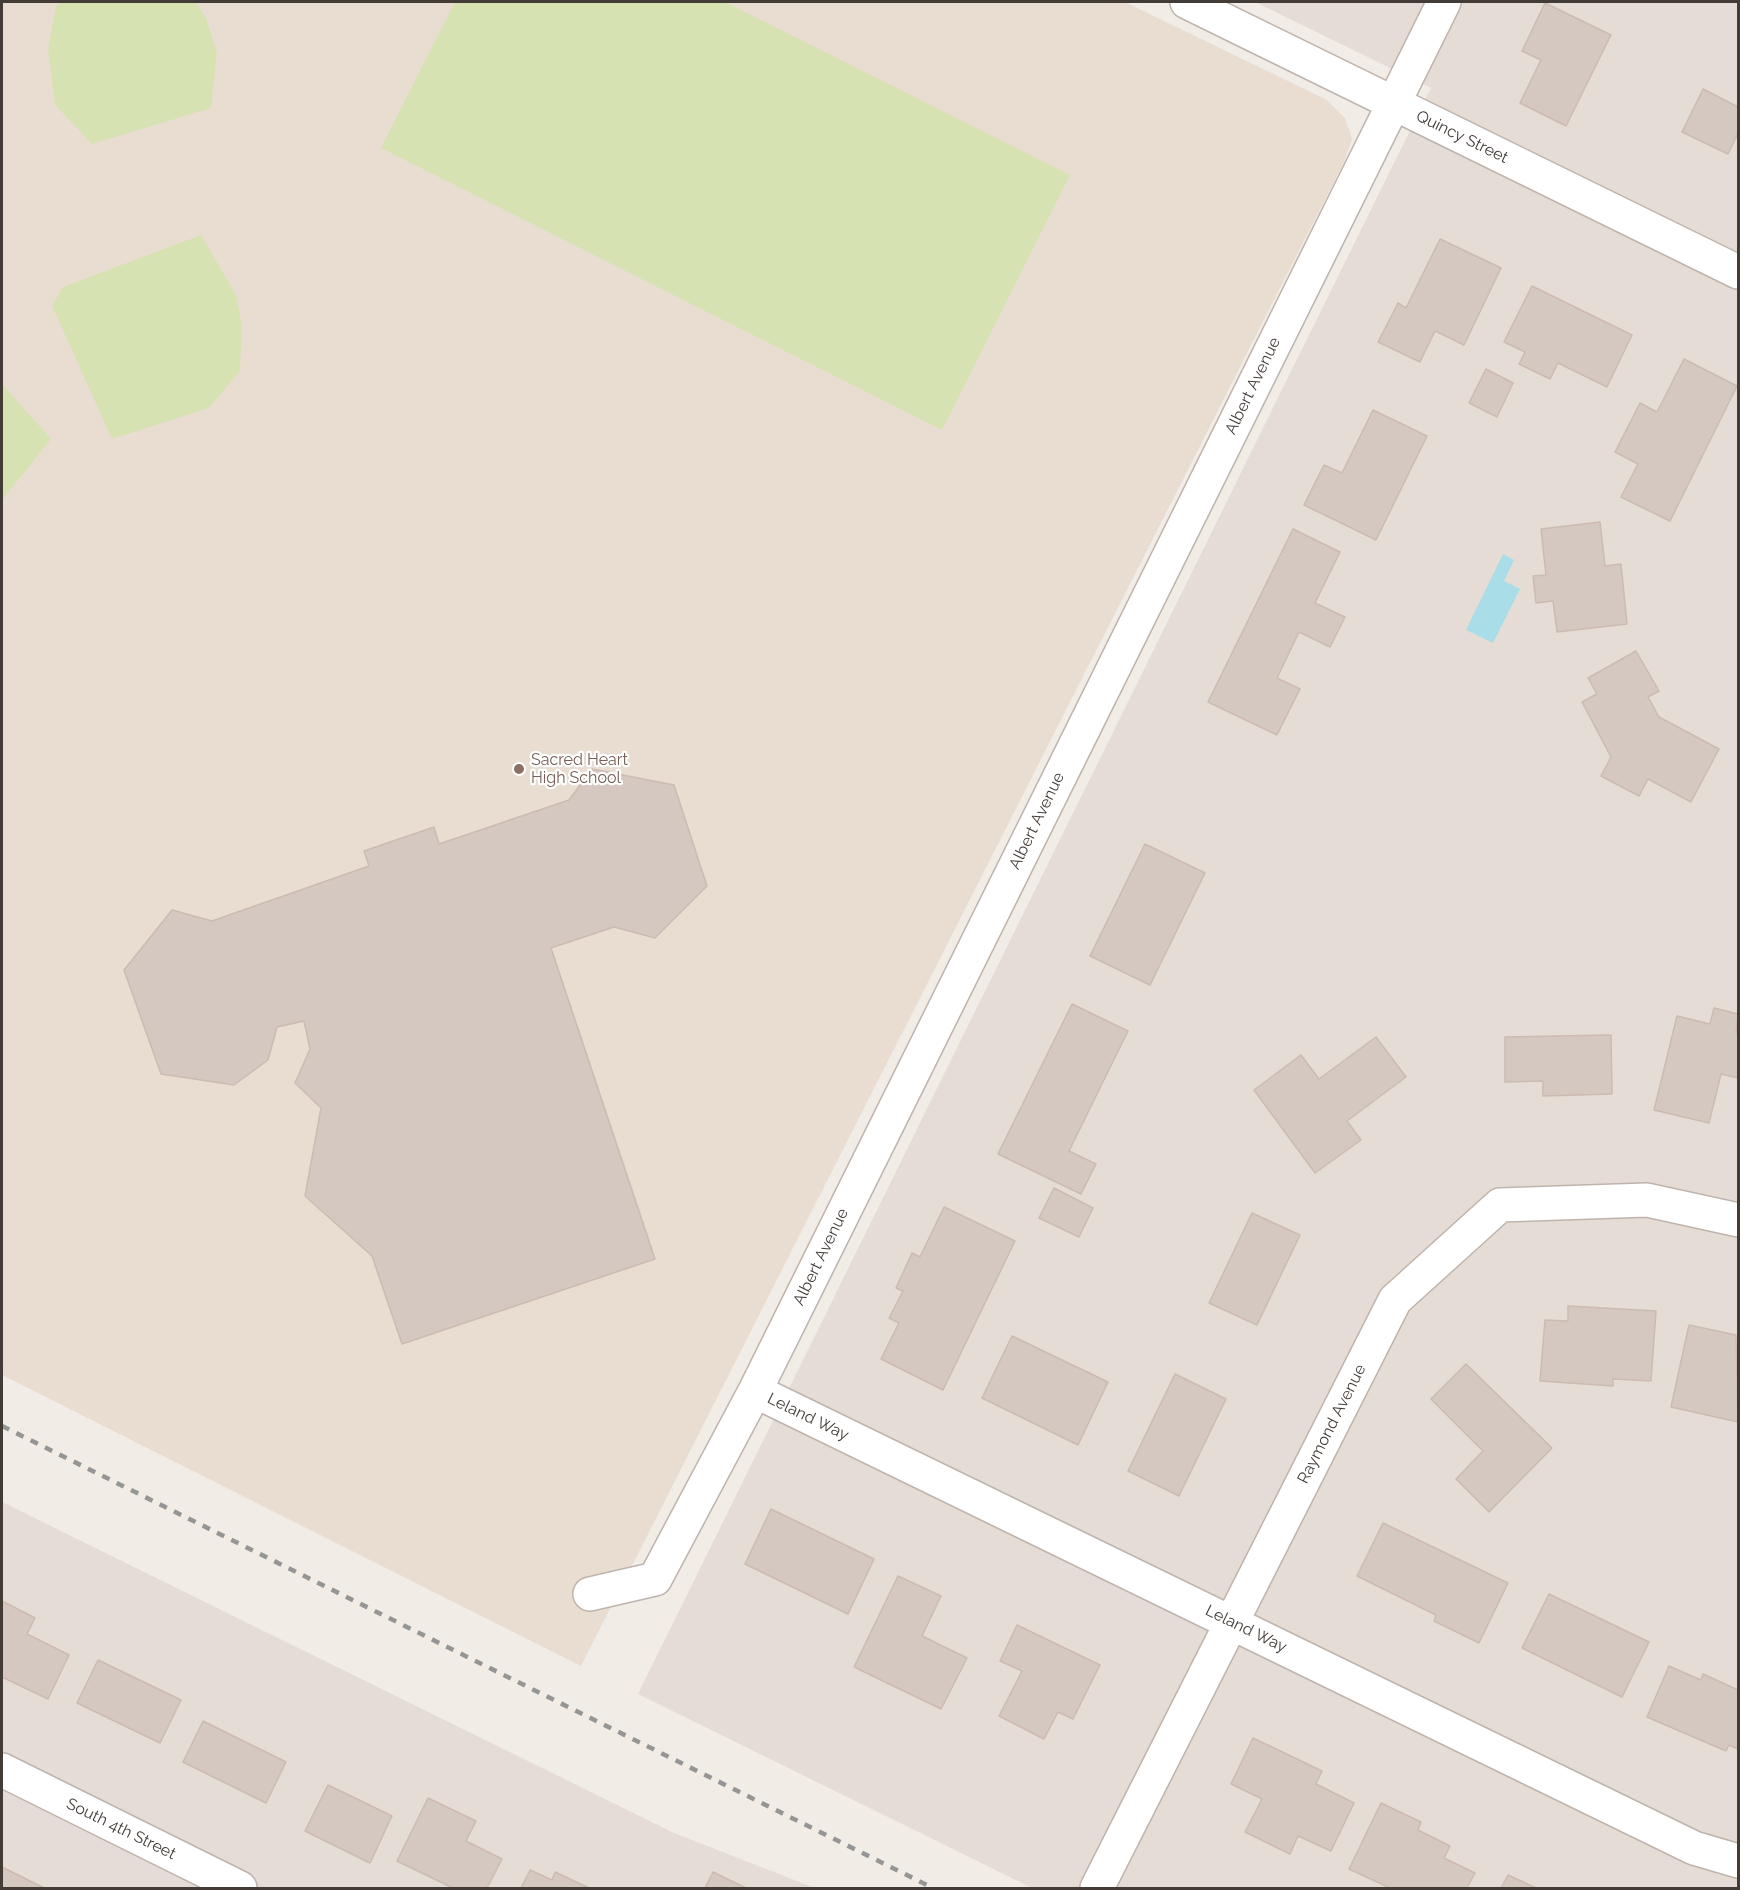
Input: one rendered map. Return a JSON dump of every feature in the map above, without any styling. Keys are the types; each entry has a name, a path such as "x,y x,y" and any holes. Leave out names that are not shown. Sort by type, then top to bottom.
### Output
{"street":[{"name":"Quincy Street","path":"1186,2 1738,272"},
{"name":"Albert Avenue","path":"590,1594 655,1579 755,1391 1444,2"},
{"name":"Raymond Avenue","path":"1097,1888 1395,1300 1500,1205 1647,1200 1738,1220"},
{"name":"Leland Way","path":"755,1391 1694,1848 1738,1861"},
{"name":"South 4th Street","path":"2,1770 240,1888"}],"shaded area":[{"name":"Sacred Heart High School","path":"2,2 1125,2 1327,100 1345,118 1352,139 1344,162 581,1666 2,1375"},
{"path":"1255,2 1738,2 1738,1888 1032,1888 638,1694 1431,88"},
{"path":"2,1502 674,1833 815,1888 2,1888"}],"green space":[{"path":"61,2 196,2 206,18 217,53 211,108 92,144 55,105 48,49 56,6"},
{"path":"455,2 725,2 1070,175 942,430 381,148"},
{"path":"201,235 236,295 242,325 240,371 209,408 112,439 52,306 63,287"},
{"path":"2,384 51,439 2,500"}],"water":[{"path":"1503,554 1514,560 1504,581 1520,589 1493,643 1466,630"}],"building":[{"path":"1545,3 1611,35 1566,126 1520,103 1541,60 1522,51"},
{"path":"1703,89 1738,107 1738,133 1728,154 1682,132"},
{"path":"1440,239 1501,268 1464,345 1435,331 1420,362 1378,342 1398,303 1406,308"},
{"path":"1532,286 1632,335 1607,387 1558,363 1550,379 1519,364 1525,352 1504,342"},
{"path":"1684,359 1737,386 1670,521 1621,497 1638,464 1615,452 1640,403 1657,412"},
{"path":"1486,369 1513,383 1497,417 1469,403"},
{"path":"1373,410 1427,436 1376,540 1304,505 1324,465 1342,473"},
{"path":"1600,522 1605,566 1621,564 1627,624 1557,632 1553,601 1536,603 1533,576 1546,575 1541,529"},
{"path":"1293,529 1340,552 1315,603 1345,617 1330,647 1299,632 1277,678 1300,689 1277,735 1208,702"},
{"path":"1636,651 1659,691 1648,697 1659,717 1719,749 1691,802 1648,779 1639,796 1601,776 1611,757 1582,702 1597,694 1588,678"},
{"path":"592,769 674,785 707,886 655,938 614,927 551,948 655,1259 402,1344 372,1256 305,1196 321,1108 295,1083 310,1049 304,1021 277,1027 268,1060 234,1085 161,1074 124,970 172,910 212,921 369,866 364,851 434,827 439,844 569,800"},
{"path":"1145,844 1205,873 1150,985 1090,956"},
{"path":"1072,1004 1128,1031 1069,1151 1096,1164 1081,1194 998,1154"},
{"path":"1714,1008 1738,1014 1736,1033 1738,1033 1738,1078 1721,1074 1709,1123 1654,1110 1677,1016 1710,1024"},
{"path":"1611,1035 1612,1094 1543,1096 1543,1081 1505,1082 1505,1037"},
{"path":"1376,1037 1406,1077 1347,1121 1361,1140 1315,1173 1254,1090 1301,1055 1319,1079"},
{"path":"1054,1188 1093,1208 1079,1237 1039,1218"},
{"path":"944,1207 1015,1241 943,1390 881,1359 899,1323 889,1318 903,1291 896,1288 912,1253 920,1257"},
{"path":"1252,1213 1300,1235 1257,1325 1209,1303"},
{"path":"1568,1306 1656,1311 1651,1381 1613,1379 1613,1386 1540,1381 1545,1320 1568,1321"},
{"path":"1689,1325 1736,1335 1738,1422 1671,1407"},
{"path":"1012,1336 1108,1382 1078,1445 982,1398"},
{"path":"1466,1364 1552,1448 1489,1512 1456,1479 1483,1451 1431,1399"},
{"path":"1175,1374 1226,1399 1179,1496 1128,1471"},
{"path":"771,1509 874,1559 848,1614 745,1564"},
{"path":"1383,1523 1508,1583 1479,1643 1434,1621 1436,1615 1357,1576"},
{"path":"898,1576 941,1596 922,1636 967,1658 941,1709 854,1667"},
{"path":"1549,1594 1649,1642 1622,1697 1522,1648"},
{"path":"2,1601 35,1618 27,1634 69,1655 48,1699 2,1677"},
{"path":"1017,1625 1100,1665 1073,1719 1058,1712 1044,1739 999,1716 1022,1671 1000,1661"},
{"path":"98,1660 181,1700 160,1743 77,1703"},
{"path":"1669,1666 1701,1680 1703,1674 1738,1690 1738,1749 1729,1745 1726,1751 1647,1717"},
{"path":"203,1721 286,1762 266,1803 183,1762"},
{"path":"1253,1738 1322,1771 1316,1784 1354,1803 1331,1851 1298,1836 1290,1854 1245,1832 1262,1799 1231,1784"},
{"path":"328,1785 392,1816 370,1863 305,1831"},
{"path":"428,1798 476,1821 466,1841 502,1859 487,1888 453,1888 397,1861"},
{"path":"1381,1803 1421,1822 1418,1830 1450,1846 1444,1858 1475,1873 1467,1888 1390,1888 1349,1869"},
{"path":"2,1867 44,1888 2,1888"},
{"path":"530,1870 552,1880 555,1872 589,1888 521,1888"},
{"path":"713,1872 746,1888 705,1888"},
{"path":"1508,1875 1536,1888 1501,1888"}],"railway":[{"path":"2,1426 933,1888"}],"place":[{"name":"Sacred Heart High School","path":"519,769"}]}
